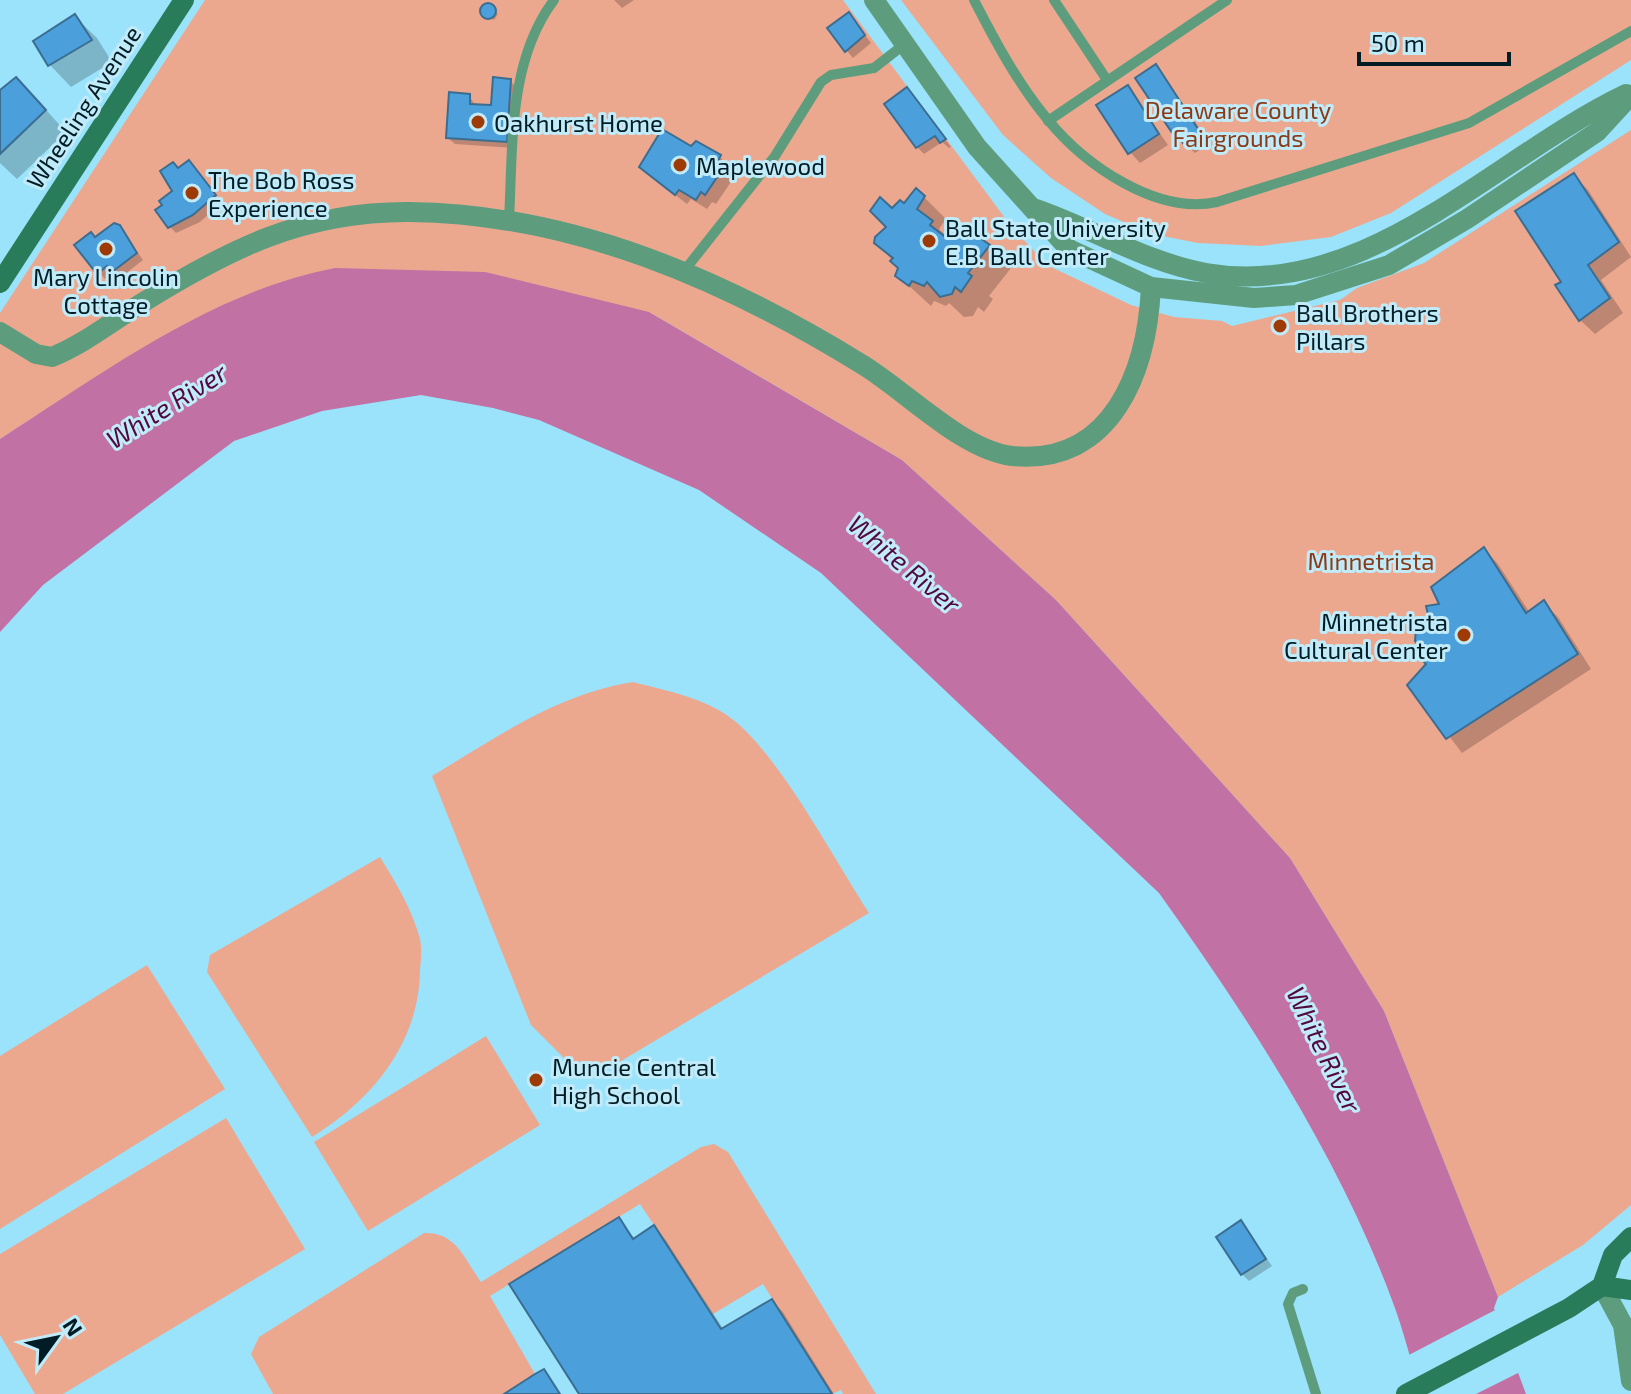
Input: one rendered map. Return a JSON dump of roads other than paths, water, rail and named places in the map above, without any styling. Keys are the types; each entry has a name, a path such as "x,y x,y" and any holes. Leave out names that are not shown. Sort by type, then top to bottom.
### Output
{"main road":[{"name":"Wheeling Avenue","path":"0,283 184,0"},
{"path":"1406,1394 1569,1308 1602,1286 1613,1255 1631,1237"},
{"path":"1602,1286 1631,1290"}],"street":[{"path":"874,0 977,147 1069,249 1151,287 1254,298 1296,295 1389,265 1467,219 1597,132 1631,93"},
{"path":"1036,209 1121,245 1208,273 1304,269 1397,233 1586,113 1631,93"},
{"path":"0,332 36,354 52,357 209,261 271,234 315,222 410,212 509,220 571,232 684,271 863,365 975,445 1015,456 1062,450 1090,437 1113,417 1132,381 1144,346 1151,287"},
{"path":"1602,1286 1623,1325 1631,1381"}],"lane":[{"path":"509,220 523,59 532,31 554,0"},
{"path":"974,0 994,38 1048,121 1091,160 1130,185 1172,202 1207,204 1395,149 1469,123 1631,31"},
{"path":"1054,0 1107,80"},
{"path":"1048,121 1227,0"},
{"path":"684,271 775,156 821,82 831,75 850,75 874,68 906,43"},
{"path":"1303,1289 1293,1293 1288,1304 1316,1394"}],"water":[{"name":"White River","path":"335,268 485,272 649,312 902,460 1056,600 1290,858 1384,1011 1498,1297 1494,1308 1526,1394 1421,1394 1396,1312 1346,1194 1258,1039 1159,893 821,573 699,490 539,420 493,408 421,395 322,411 234,441 43,585 0,632 0,439 119,362 202,315 289,279"}],"place":[{"name":"Oakhurst Home","path":"478,122"},
{"name":"Maplewood","path":"680,165"},
{"name":"The Bob Ross Experience","path":"192,193"},
{"name":"Ball State University E.B. Ball Center","path":"929,241"},
{"name":"Mary Lincolin Cottage","path":"106,249"},
{"name":"Ball Brothers Pillars","path":"1280,326"},
{"name":"Minnetrista Cultural Center","path":"1464,635"},
{"name":"Muncie Central High School","path":"536,1080"}],"park label":[{"name":"Delaware County Fairgrounds","path":"1238,123"},
{"name":"Minnetrista","path":"1371,560"}]}
